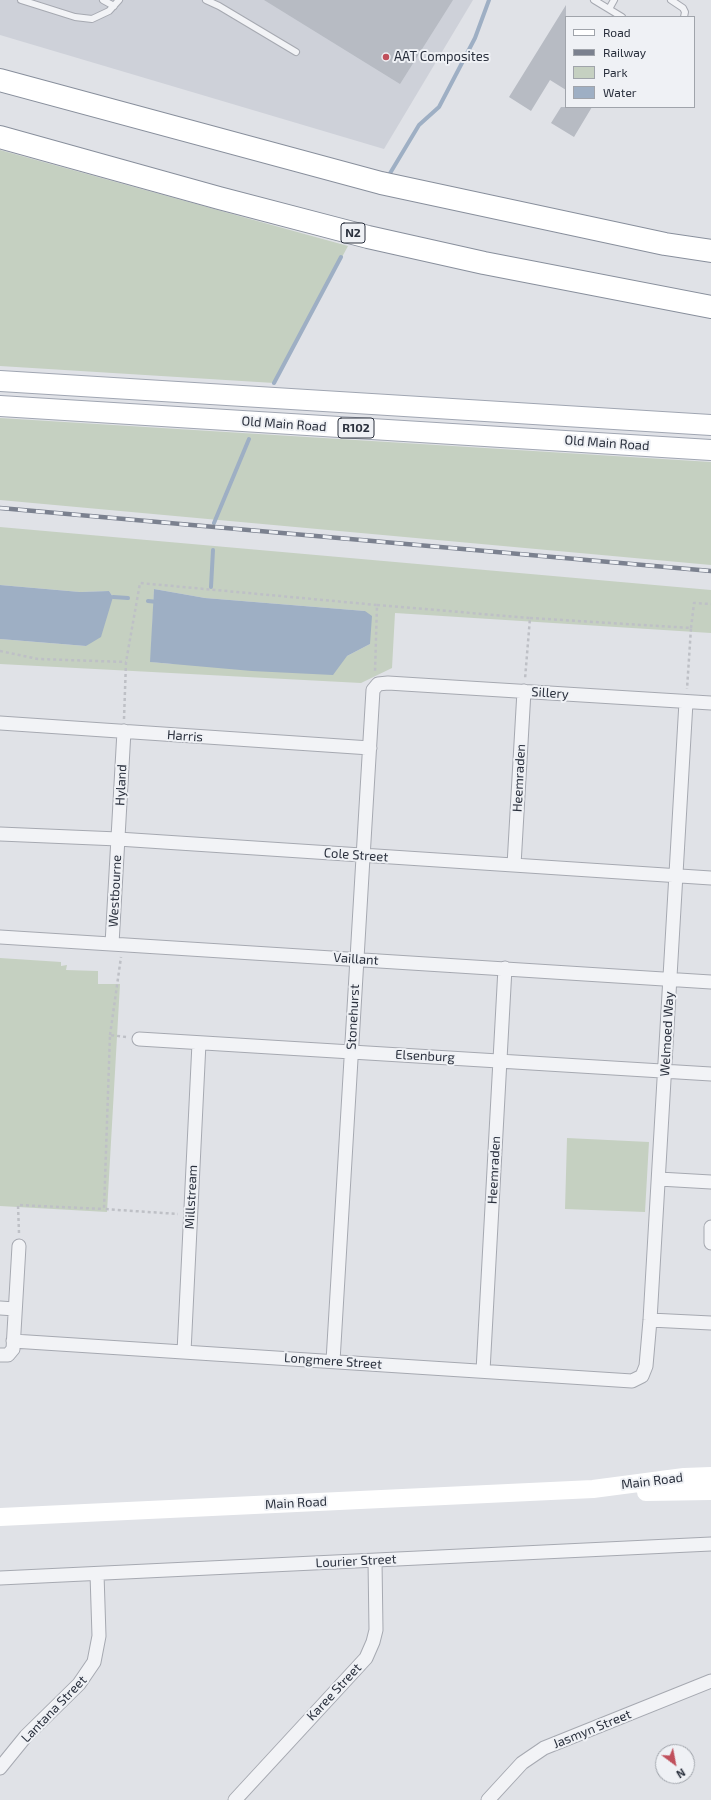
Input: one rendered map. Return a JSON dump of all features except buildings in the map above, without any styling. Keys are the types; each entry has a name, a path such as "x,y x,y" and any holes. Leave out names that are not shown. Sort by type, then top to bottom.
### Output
{"highway":[{"path":"0,80 381,183 665,244 711,251"},
{"name":"N2","path":"0,137 219,198 368,236 491,264 711,307"}],"main road":[{"name":"Old Main Road","path":"0,381 711,424"},
{"name":"Old Main Road","path":"0,406 711,450"},
{"name":"Main Road","path":"0,1517 593,1489 684,1477 711,1476"},
{"name":"Main Road","path":"593,1489 629,1492 711,1491"}],"street":[{"name":"Sillery","path":"375,687 383,683 388,683 711,703"},
{"name":"Stonehurst","path":"333,1362 370,748 372,693 375,687"},
{"name":"Heemraden","path":"514,865 524,692"},
{"name":"Welmoed Way","path":"646,1366 659,1179 686,702"},
{"name":"Harris","path":"0,723 370,748"},
{"name":"Hyland","path":"118,839 124,731"},
{"name":"Cole Street","path":"0,834 118,839 711,878"},
{"name":"Westbourne","path":"117,944 118,839"},
{"name":"Vaillant","path":"0,937 711,982"},
{"name":"Heemraden","path":"483,1371 505,968"},
{"name":"Elsenburg","path":"139,1039 711,1074"},
{"name":"Millstream","path":"184,1352 199,1043"},
{"path":"659,1179 711,1182"},
{"path":"711,1227 711,1243"},
{"path":"0,1355 10,1354 12,1349 19,1246"},
{"path":"0,1308 15,1309"},
{"path":"650,1320 711,1323"},
{"name":"Longmere Street","path":"13,1341 632,1381 642,1376 646,1366"},
{"name":"Lourier Street","path":"0,1578 711,1544"},
{"name":"Karee Street","path":"235,1800 366,1658 373,1642 376,1630 375,1560"},
{"name":"Lantana Street","path":"0,1768 26,1736 88,1674 94,1662 99,1636 97,1574"},
{"name":"Jasmyn Street","path":"488,1800 522,1762 544,1748 711,1681"}],"lane":[{"path":"21,0 92,19 100,16 114,6 119,0"},
{"path":"103,0 114,6"},
{"path":"206,0 221,3 296,52"},
{"path":"594,0 620,16"},
{"path":"609,9 614,0"},
{"path":"671,0 683,8 686,12 684,16"}],"path":[{"path":"124,731 126,662 140,583 530,618 691,628"},
{"path":"686,702 694,603 711,604"},
{"path":"375,687 377,605"},
{"path":"524,692 530,618"},
{"path":"0,651 38,659 126,662"},
{"path":"104,1209 104,1151 110,1035 114,1000 118,983 117,944"},
{"path":"110,1035 139,1039"},
{"path":"19,1246 18,1205 190,1215"}],"shaded area":[{"path":"0,0 473,0 384,149 0,35"}],"green space":[{"path":"0,150 348,246 274,383 0,366"},
{"path":"0,418 711,462 711,565 0,500"},
{"path":"0,527 711,590 711,633 395,613 392,668 361,683 0,664 0,639 86,646 113,597 109,591 80,592 0,585","holes":["154,589 205,598 365,611 370,644 347,656 172,664 151,662"]},
{"path":"0,958 61,962 61,966 67,965 66,970 98,971 98,984 120,984 107,1212 0,1206"},
{"path":"567,1138 649,1142 645,1212 565,1209"}],"water":[{"path":"0,585 80,592 109,591 113,597 101,637 86,646 0,639"},
{"path":"154,589 205,598 365,611 372,616 370,644 347,656 333,675 252,671 150,662"}],"waterway":[{"path":"389,175 419,125 439,107 475,38 489,0"},
{"path":"274,383 341,257"},
{"path":"214,523 249,439"},
{"path":"211,587 213,550"},
{"path":"113,597 128,598"},
{"path":"148,601 158,602"}],"railway":[{"path":"0,508 711,571"}],"place":[{"name":"AAT Composites","path":"386,57"}]}
